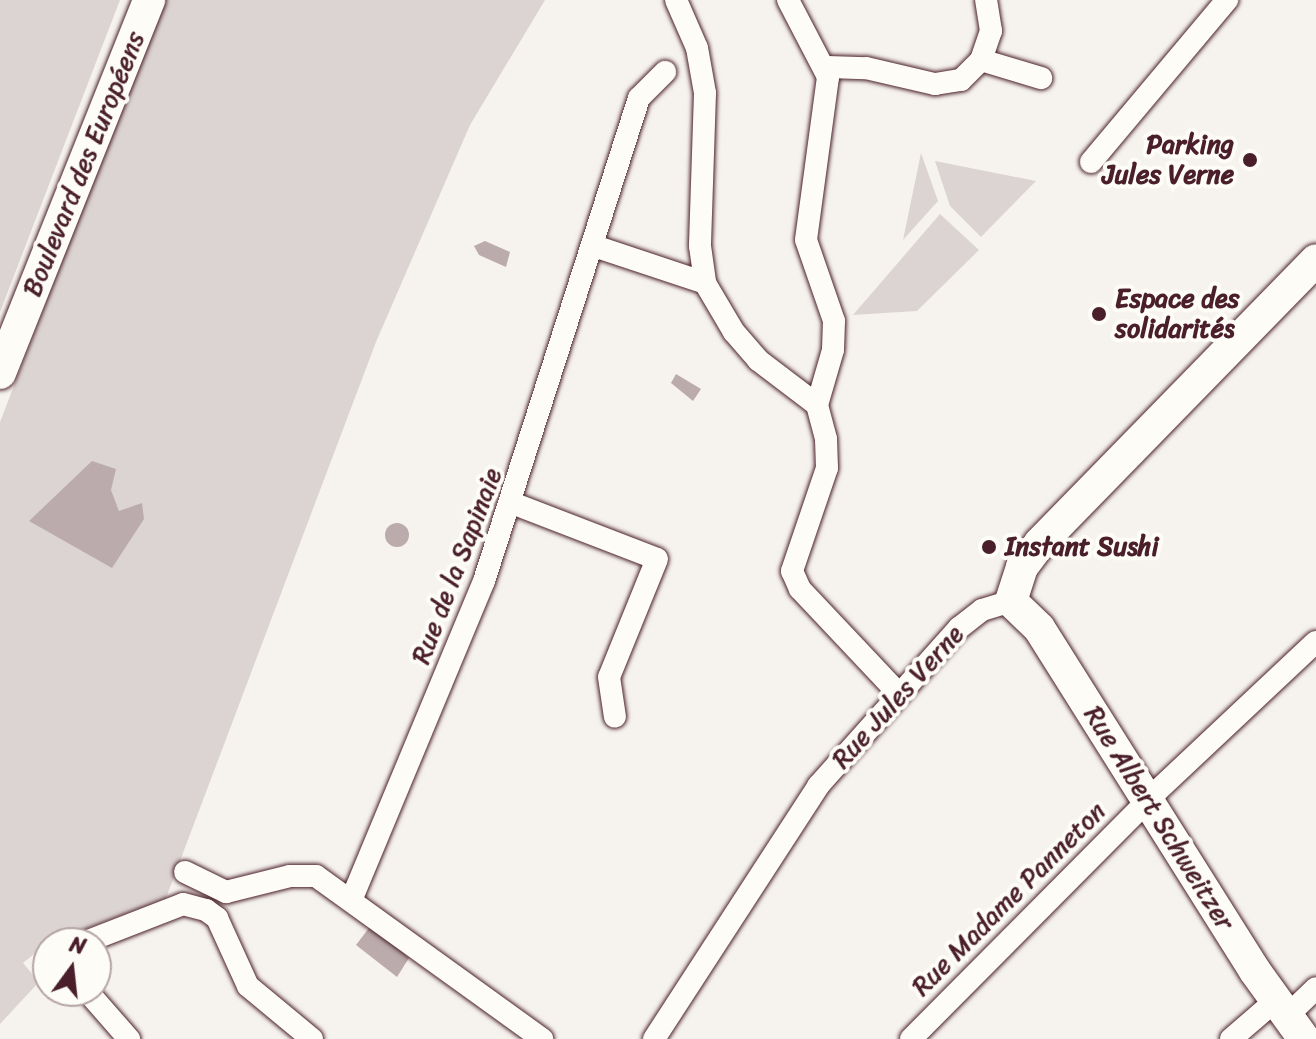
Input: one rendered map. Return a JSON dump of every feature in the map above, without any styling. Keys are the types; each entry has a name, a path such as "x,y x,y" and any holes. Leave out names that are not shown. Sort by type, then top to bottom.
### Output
{"street":[{"name":"Boulevard des Européens","path":"0,373 149,0"},
{"path":"676,0 697,48 705,93 700,246 705,283 734,332 758,360 817,405"},
{"path":"788,0 828,67 806,240 834,321 833,350 817,405 827,468 792,571 800,589 899,694"},
{"path":"828,67 866,68 935,84 961,80 981,60 991,31 986,0"},
{"path":"1091,162 1227,0"},
{"path":"981,60 1041,78"},
{"name":"Rue de la Sapinaie","path":"352,898 512,503 639,98 665,72"},
{"path":"594,246 705,283"},
{"path":"1011,601 1022,567 1040,543 1316,260"},
{"path":"512,503 657,559 609,677 615,717"},
{"name":"Rue Jules Verne","path":"654,1039 818,786 972,617 1011,601"},
{"name":"Rue Albert Schweitzer","path":"1011,601 1039,628 1288,1019"},
{"name":"Rue Madame Panneton","path":"915,1037 1148,800 1316,642"},
{"path":"185,872 226,892 290,876 316,876 352,898 542,1039"},
{"path":"112,932 183,904 217,918 248,986 312,1039"},
{"path":"1231,1039 1288,1019 1316,988"},
{"path":"101,1007 129,1039"}],"shaded area":[{"path":"0,0 120,0 0,312"},
{"path":"163,0 545,0 470,125 376,342 166,898 90,927 32,927 32,956 23,963 32,974 32,990 0,1024 0,422","holes":["110,490 119,511 29,521 36,515"]},
{"path":"921,153 938,201 903,240"},
{"path":"935,161 1036,181 981,237 950,206"},
{"path":"940,214 979,250 917,311 853,315"},
{"path":"485,241 510,252 506,267 479,255 474,246"},
{"path":"676,374 701,389 693,401 671,383"},
{"path":"92,461 116,469 111,490 119,511 142,503 144,519 112,568 29,521"},
{"path":"397,523 406,526 409,535 406,544 397,547 388,544 385,535 388,526"},
{"path":"372,924 409,958 397,977 356,945"}],"place":[{"name":"Parking Jules Verne","path":"1250,160"},
{"name":"Espace des solidarités","path":"1099,314"},
{"name":"Instant Sushi","path":"989,547"}]}
